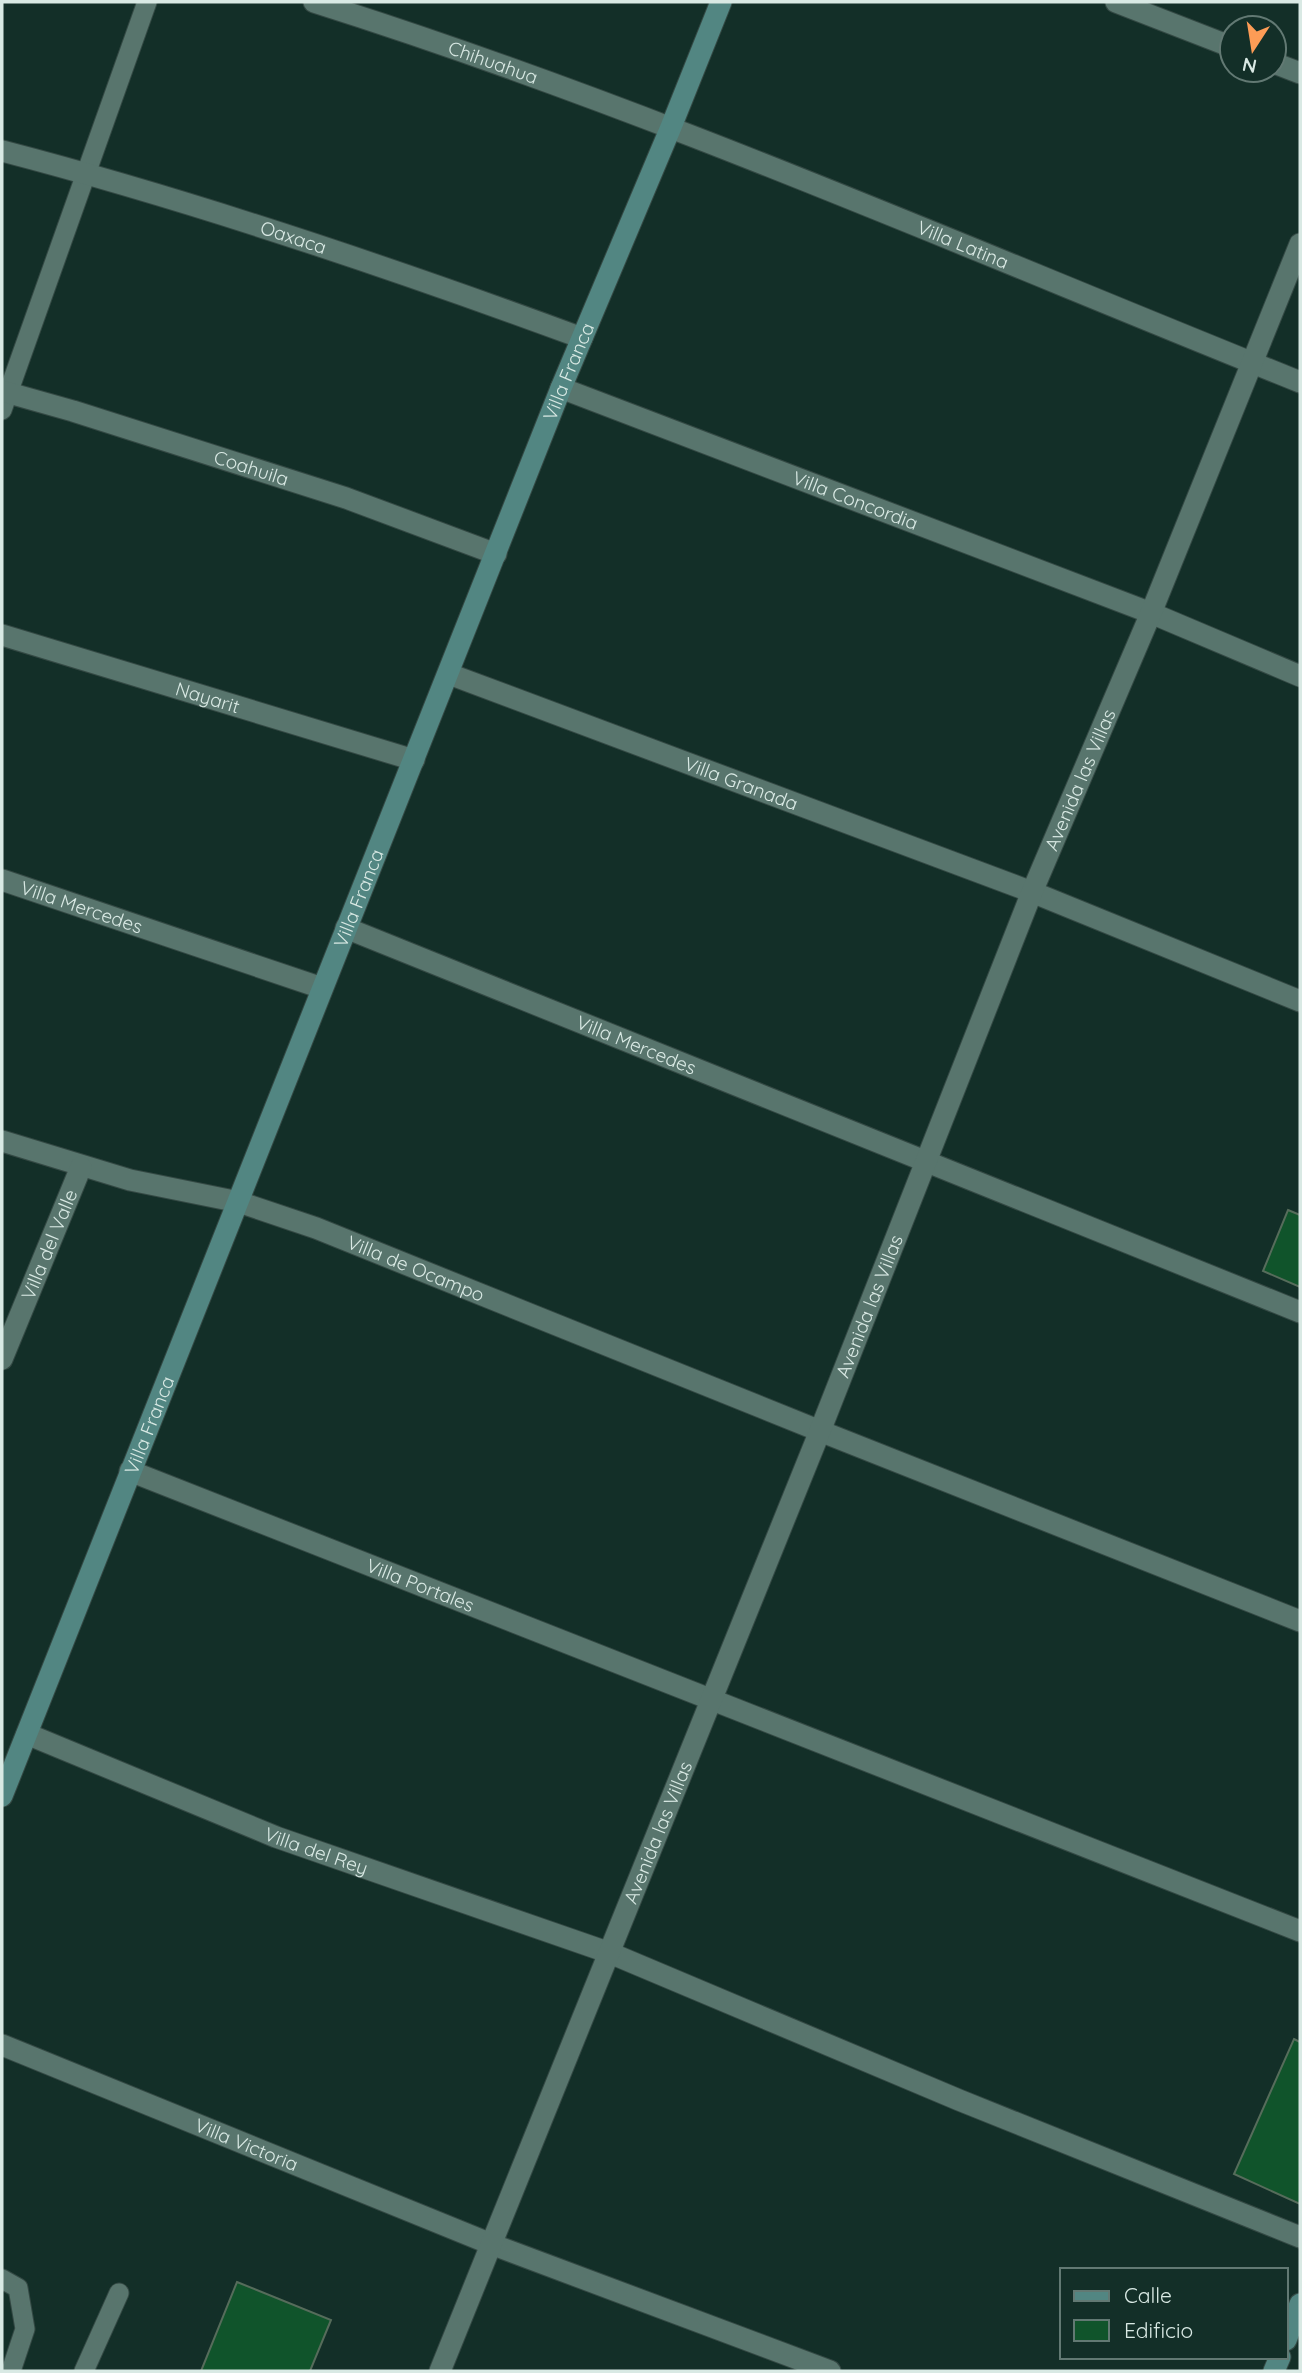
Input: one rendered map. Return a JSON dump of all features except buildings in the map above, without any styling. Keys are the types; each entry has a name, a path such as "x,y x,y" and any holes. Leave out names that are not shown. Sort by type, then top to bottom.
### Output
{"street":[{"name":"Chihuahua","path":"314,2 406,31 671,127"},
{"name":"Villa Franca","path":"2,1796 561,388 721,2"},
{"path":"1116,2 1218,42"},
{"name":"Villa Latina","path":"671,127 1300,382"},
{"name":"Oaxaca","path":"2,151 86,173 449,289 582,338"},
{"name":"Avenida las Villas","path":"440,2371 820,1431 1032,892 1151,613 1300,244"},
{"name":"Villa Concordia","path":"561,388 1151,613 1300,676"},
{"name":"Coahuila","path":"4,398 99,419 346,498 496,554"},
{"name":"Nayarit","path":"2,635 414,760"},
{"name":"Villa Granada","path":"449,674 1032,892 1300,1002"},
{"name":"Villa Mercedes","path":"2,880 321,988"},
{"name":"Villa Mercedes","path":"346,928 1300,1312"},
{"name":"Villa de Ocampo","path":"2,1141 131,1180 239,1202 316,1228 1300,1621"},
{"name":"Villa del Valle","path":"2,1359 81,1167"},
{"name":"Villa Portales","path":"130,1471 1300,1931"},
{"name":"Villa del Rey","path":"27,1734 276,1838 610,1953 959,2100 1300,2237"},
{"name":"Villa Victoria","path":"2,2045 491,2244 830,2371"},
{"path":"1288,2335 1300,2304"}],"lane":[{"path":"4,398 147,2"},
{"path":"2,2279 18,2288 24,2329 11,2371"},
{"path":"84,2371 119,2293"}]}
